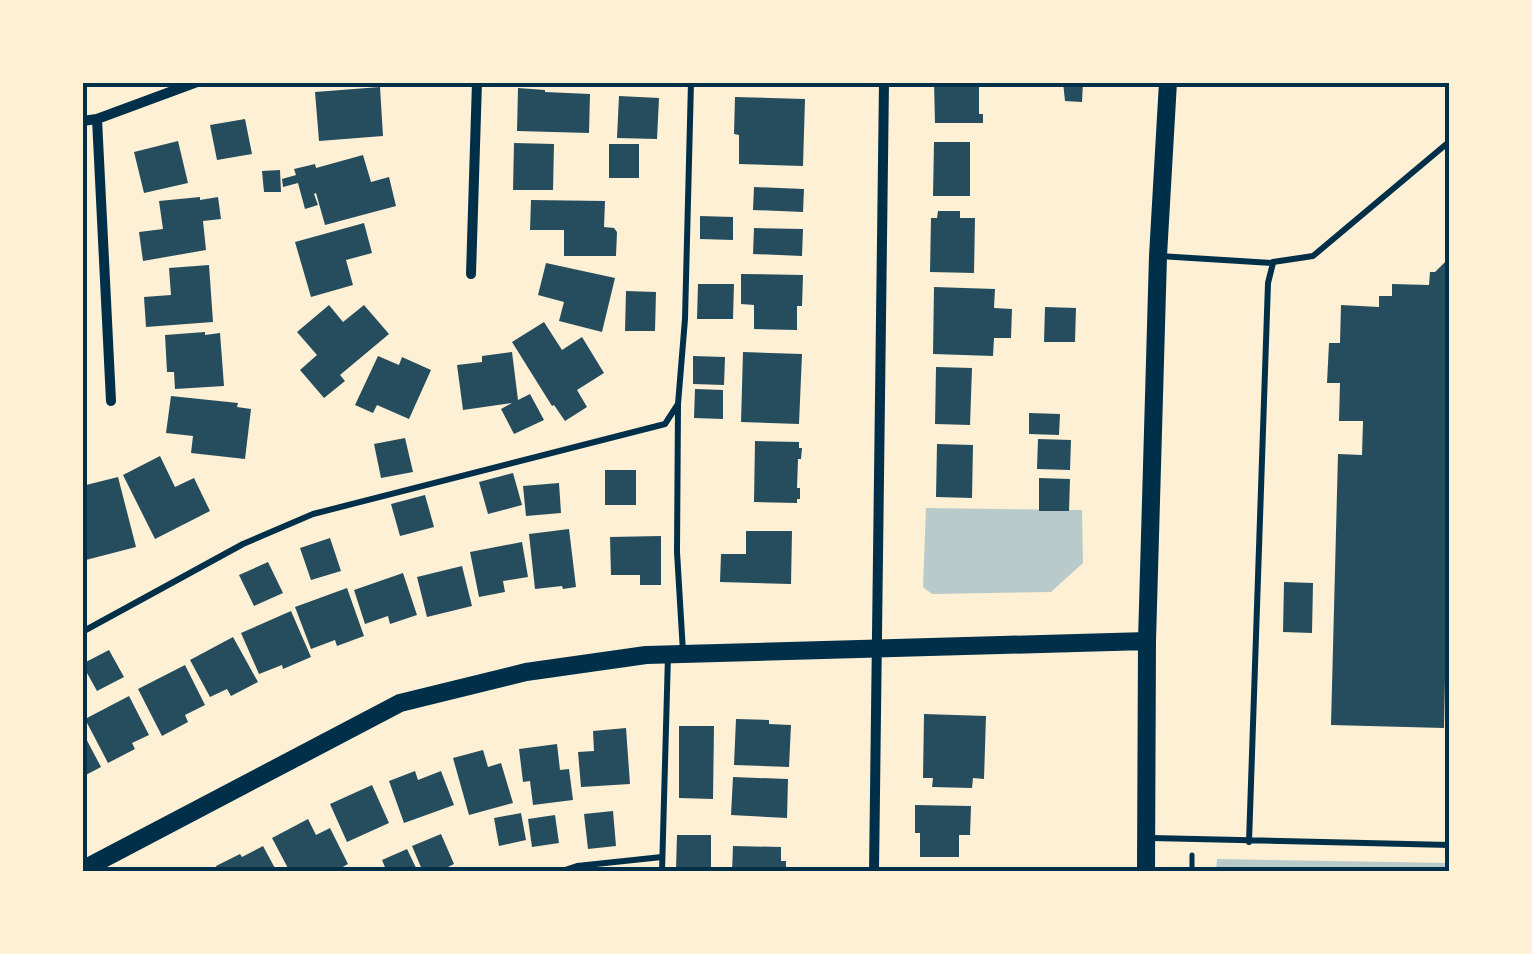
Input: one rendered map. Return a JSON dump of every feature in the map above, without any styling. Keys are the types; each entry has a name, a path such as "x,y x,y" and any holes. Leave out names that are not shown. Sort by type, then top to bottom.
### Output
{"street":[{"path":"82,121 197,82"},
{"path":"471,274 477,82"},
{"path":"874,872 884,82"},
{"path":"1146,872 1146,641 1158,256 1168,82"},
{"path":"96,119 111,401"},
{"path":"82,870 400,702 526,672 646,655 1146,641"}],"lane":[{"path":"662,872 676,654 678,404 685,319 692,82"},
{"path":"1444,82 1450,88"},
{"path":"1158,256 1273,262 1313,256 1450,141"},
{"path":"1248,842 1268,283 1273,262"},
{"path":"82,632 243,544 313,514 664,424 678,404"},
{"path":"1148,838 1450,846"},
{"path":"559,872 577,866 662,856"}],"shaded area":[{"path":"926,508 1082,510 1083,563 1051,592 932,594 923,587"},
{"path":"1217,859 1449,863 1449,871 1216,871"}],"building":[{"path":"934,82 979,82 979,114 983,114 983,123 935,123"},
{"path":"1063,82 1083,82 1082,102 1065,101"},
{"path":"380,87 383,136 319,141 315,92"},
{"path":"518,88 590,94 589,133 517,131"},
{"path":"619,96 659,98 657,139 617,138"},
{"path":"735,97 805,99 803,166 739,164 739,135 734,134"},
{"path":"245,119 252,154 217,160 210,125"},
{"path":"178,141 188,183 144,193 134,152"},
{"path":"934,142 970,142 970,196 933,196"},
{"path":"514,143 554,144 553,190 513,190"},
{"path":"609,144 639,144 639,178 609,178"},
{"path":"363,155 371,182 389,177 396,206 325,225 316,193 318,205 305,209 298,183 283,187 282,179 296,175 294,169 315,164 316,168"},
{"path":"280,170 281,192 264,192 262,171"},
{"path":"754,187 804,189 803,212 753,210"},
{"path":"218,197 221,219 203,221 206,250 143,261 139,232 163,229 159,201"},
{"path":"531,200 605,201 604,227 617,232 616,256 564,256 564,230 530,230"},
{"path":"938,211 960,211 960,218 975,218 974,273 930,272 931,218 937,218"},
{"path":"700,216 733,217 733,240 700,239"},
{"path":"364,223 372,253 346,260 353,285 311,297 295,242"},
{"path":"754,228 803,229 802,256 753,254"},
{"path":"1450,257 1450,677 1445,680 1444,728 1331,725 1338,454 1362,455 1363,421 1339,421 1340,383 1327,383 1329,343 1340,343 1341,305 1379,307 1379,296 1392,296 1392,284 1429,285 1430,272"},
{"path":"546,263 615,278 602,332 559,321 564,302 538,295"},
{"path":"209,265 213,322 146,327 144,297 171,295 169,268"},
{"path":"741,274 803,275 797,330 754,329 754,305 741,304"},
{"path":"698,284 734,284 733,319 697,319"},
{"path":"934,287 995,289 994,308 1012,309 1011,338 994,338 993,356 933,354"},
{"path":"626,291 656,292 655,331 625,331"},
{"path":"329,305 343,322 364,305 389,334 340,375 345,381 324,398 300,370 317,355 297,332"},
{"path":"1045,307 1076,308 1075,342 1044,342"},
{"path":"544,322 562,350 582,337 604,373 577,390 587,407 565,421 512,342"},
{"path":"220,333 224,386 175,389 174,372 167,372 165,335"},
{"path":"512,352 518,400 530,394 544,420 514,434 501,409 512,403 463,410 457,365 482,362 482,356"},
{"path":"743,352 802,354 799,424 741,422"},
{"path":"378,356 399,365 402,357 431,370 409,419 377,405 373,413 355,405"},
{"path":"693,356 725,357 724,385 693,384"},
{"path":"936,367 972,368 970,425 935,424"},
{"path":"695,389 723,390 723,419 694,418"},
{"path":"171,396 238,403 237,407 251,409 245,459 191,453 193,436 166,433"},
{"path":"1029,413 1060,414 1059,435 1029,434"},
{"path":"405,438 413,472 381,478 374,444"},
{"path":"1038,439 1071,440 1070,470 1037,469"},
{"path":"755,441 799,442 802,448 797,503 754,502"},
{"path":"937,444 973,445 972,498 936,497"},
{"path":"160,456 175,487 194,478 210,511 155,539 123,475"},
{"path":"605,470 636,470 636,505 605,505"},
{"path":"513,473 522,505 488,514 479,482"},
{"path":"118,477 136,547 82,561 82,517 87,516 82,486"},
{"path":"1039,478 1070,479 1069,511 1039,511"},
{"path":"559,483 561,513 526,516 523,486"},
{"path":"425,495 434,527 400,536 391,504"},
{"path":"569,529 576,587 535,589 529,534"},
{"path":"746,531 792,531 791,584 720,582 721,554 746,554"},
{"path":"661,536 661,585 640,585 640,575 611,575 610,537"},
{"path":"330,538 341,571 311,580 300,548"},
{"path":"522,542 528,577 503,581 505,592 479,597 470,552"},
{"path":"268,562 283,593 254,606 239,575"},
{"path":"462,566 472,606 427,617 417,577"},
{"path":"403,573 417,615 390,624 388,616 365,624 354,590"},
{"path":"1284,582 1313,583 1312,633 1283,632"},
{"path":"347,588 364,636 337,646 335,640 311,649 295,607"},
{"path":"291,611 311,657 259,674 241,633"},
{"path":"233,637 258,682 231,696 227,689 210,697 190,660"},
{"path":"109,650 124,677 97,691 82,664"},
{"path":"185,665 205,705 185,715 188,722 162,736 138,689"},
{"path":"129,696 149,735 132,743 135,749 108,763 85,719"},
{"path":"924,714 986,716 984,779 973,778 972,788 932,787 933,778 923,778"},
{"path":"736,719 791,725 789,767 734,765"},
{"path":"679,726 714,726 713,799 679,798"},
{"path":"626,728 630,784 581,787 578,752 594,751 593,731"},
{"path":"82,731 101,767 82,777"},
{"path":"557,744 560,770 569,769 573,800 533,805 530,781 523,782 519,749"},
{"path":"483,750 488,767 501,763 513,803 469,815 453,758"},
{"path":"415,771 418,780 441,771 454,805 404,823 389,781"},
{"path":"733,777 788,779 787,818 731,815"},
{"path":"372,785 389,823 347,842 330,804"},
{"path":"915,805 971,806 970,835 959,835 959,857 920,857"},
{"path":"613,811 616,846 588,849 584,814"},
{"path":"521,813 526,840 499,846 494,818"},
{"path":"555,815 559,843 532,847 528,819"},
{"path":"308,819 316,835 330,828 348,864 334,872 290,872 272,838"},
{"path":"441,834 454,864 438,872 423,872 412,846"},
{"path":"677,835 711,835 711,869 676,869"},
{"path":"263,846 277,872 218,872 216,866"},
{"path":"733,846 781,847 786,872 732,872"},
{"path":"407,849 418,872 387,872 382,860"}]}
